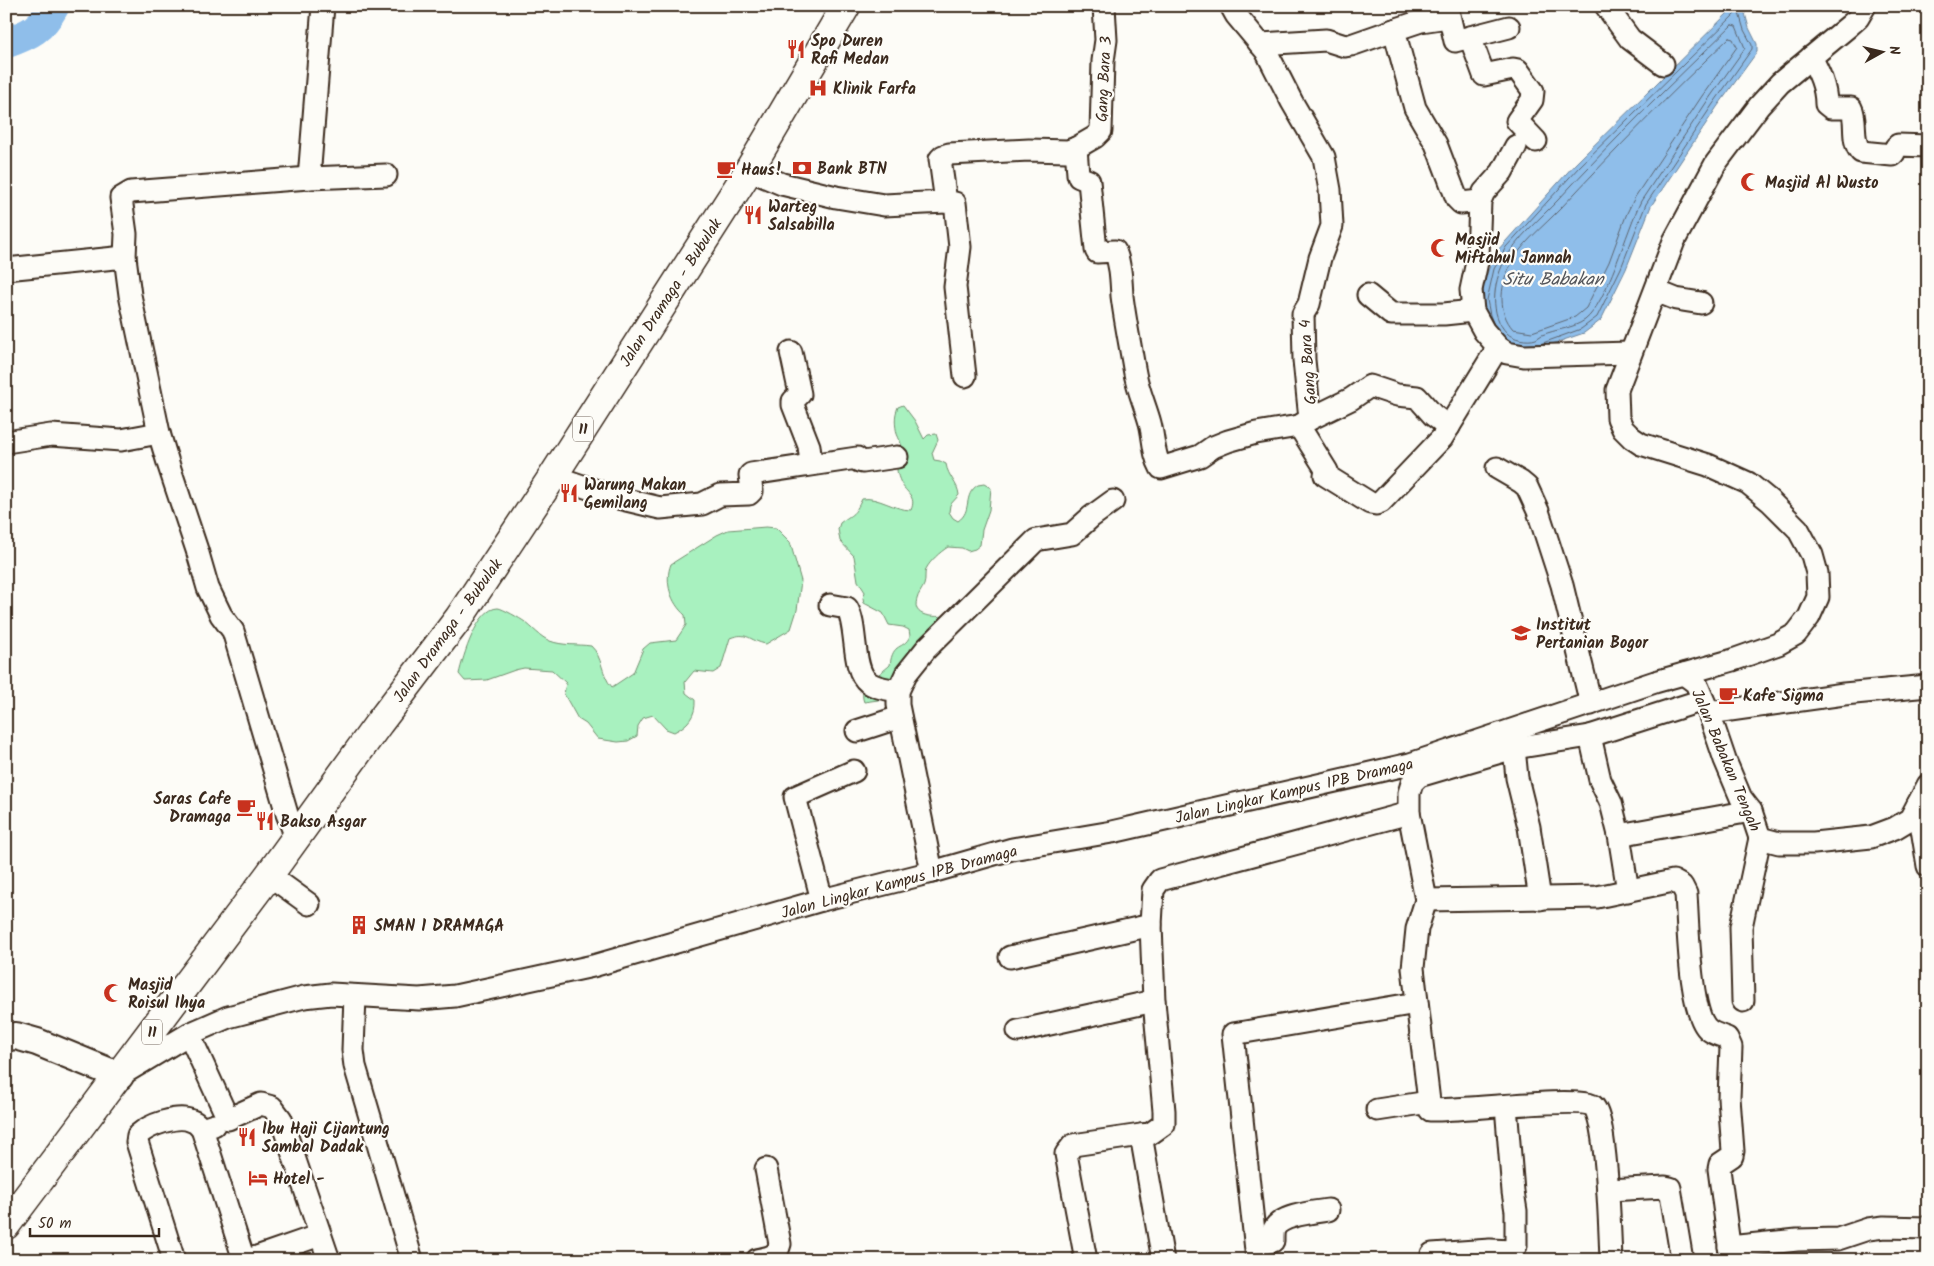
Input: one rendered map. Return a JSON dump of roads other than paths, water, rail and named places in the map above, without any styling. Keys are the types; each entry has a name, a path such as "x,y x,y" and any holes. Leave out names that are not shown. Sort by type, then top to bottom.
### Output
{"highway":[{"name":"Jalan Dramaga - Bubulak","path":"6,1225 120,1076 379,723 459,618 553,476 749,170 846,6"}],"main road":[{"path":"6,1037 16,1036 37,1042 120,1076"}],"street":[{"path":"309,178 323,6"},
{"name":"Gang Bara 3","path":"1076,148 1095,137 1100,131 1102,61 1106,40 1104,6"},
{"name":"Gang Bara 4","path":"1231,6 1266,52 1292,102 1324,156 1330,190 1331,232 1320,258 1309,304 1303,314 1305,423 1327,471 1326,475 1370,503 1376,504 1381,502 1442,438 1498,347"},
{"path":"1606,6 1630,39 1663,64"},
{"name":"Jalan Lingkar Kampus IPB Dramaga","path":"120,1076 189,1034 228,1017 304,997 331,994 419,999 455,996 495,989 593,966 822,900 1012,849 1112,832 1410,764 1684,674 1733,660 1778,644 1796,634 1809,617 1818,597 1817,573 1812,555 1798,529 1770,500 1748,483 1708,465 1640,444 1632,438 1623,429 1618,418 1617,390 1674,241 1716,163 1764,100 1780,83 1858,18 1864,6"},
{"path":"1260,44 1326,40 1345,46 1351,45 1448,12 1455,41 1509,27"},
{"path":"1394,30 1415,108 1436,144 1457,199 1460,203 1480,200"},
{"path":"1470,37 1484,75 1514,69 1518,70 1533,91 1532,100 1517,121 1526,143 1484,192 1480,200 1478,257 1471,290 1473,311 1484,331 1498,347 1507,353 1524,356 1630,353"},
{"path":"1811,57 1819,73 1826,96 1826,104 1831,108 1851,108 1857,149 1861,152 1892,155 1898,145 1928,146"},
{"path":"946,202 940,159 943,156 949,154 1029,150 1068,151 1076,148 1079,177 1089,181 1096,250 1097,252 1116,251 1120,262 1122,296 1134,369 1141,400 1151,424 1156,457 1161,468 1200,456 1213,447 1228,441 1305,423 1351,399 1370,386 1397,395 1417,397 1433,415 1449,427"},
{"path":"749,170 782,184 836,197 884,205 954,203 956,225 960,239 955,287 965,376"},
{"path":"296,837 286,814 233,631 221,615 208,588 159,433 130,295 125,257 126,234 121,198 127,193 198,186 386,174"},
{"path":"6,269 125,257"},
{"path":"1656,291 1676,299 1701,303"},
{"path":"1368,295 1391,314 1444,314 1473,311"},
{"path":"791,352 800,394 793,401 793,405 805,440 808,443 811,464"},
{"path":"6,442 51,435 121,440 159,433"},
{"path":"553,476 618,498 660,508 702,504 720,495 749,494 752,491 751,474 858,458 859,461 863,462 897,457"},
{"path":"1497,468 1527,487 1534,502 1562,585 1591,704"},
{"path":"932,872 898,705 898,691 906,674 926,649 1036,540 1072,534 1091,516 1113,501"},
{"path":"830,605 847,608 849,611 859,666 868,683 898,691"},
{"name":"Jalan Babakan Tengah","path":"1684,674 1696,683 1740,798 1751,811 1760,838 1779,842 1814,843 1864,839 1895,828 1910,819 1928,785"},
{"path":"1611,1260 1608,1190 1600,1118 1594,1107 1585,1102 1430,1110 1413,968 1417,929 1426,900 1409,813 1409,793 1412,783 1419,776 1514,748 1590,736 1706,707 1928,686"},
{"path":"857,731 900,717"},
{"path":"1590,736 1600,780 1611,803 1619,836 1628,891"},
{"path":"1514,748 1517,778 1529,827 1540,899"},
{"path":"822,900 795,797 854,771"},
{"path":"1918,804 1928,866"},
{"path":"1619,836 1751,811"},
{"path":"1086,1260 1066,1154 1073,1145 1150,1134 1164,1124 1154,1001 1151,925 1153,890 1160,880 1409,813"},
{"path":"1743,1001 1741,927 1760,838"},
{"path":"269,875 309,904"},
{"path":"1426,900 1598,897 1674,881 1682,886 1686,894 1695,1000 1701,1019 1709,1030 1727,1038 1731,1047 1729,1098 1733,1151 1732,1156 1720,1164 1719,1169 1730,1253 1797,1240 1838,1239 1868,1229 1884,1227 1928,1228"},
{"path":"1010,957 1151,925"},
{"path":"355,996 353,1050 355,1066 412,1260"},
{"path":"1018,1032 1154,1001"},
{"path":"1328,1210 1306,1213 1277,1224 1274,1229 1273,1241 1256,1252 1233,1034 1417,1004"},
{"path":"189,1034 228,1120"},
{"path":"1378,1110 1429,1102"},
{"path":"202,1129 228,1120 261,1104 272,1106 281,1119 329,1260"},
{"path":"1445,1255 1490,1250 1512,1251 1516,1246 1516,1211 1506,1106"},
{"path":"174,1260 138,1142 138,1135 145,1128 161,1122 184,1119 194,1121 202,1129 244,1260"},
{"path":"1141,1135 1163,1260"},
{"path":"757,1260 773,1256 779,1251 780,1244 766,1168"},
{"path":"1608,1190 1670,1188 1682,1260"},
{"path":"248,1260 320,1235"}],"water":[{"name":"Situ Babakan","path":"1735,6 1743,6 1749,28 1757,44 1757,52 1717,107 1651,206 1626,269 1601,320 1584,333 1546,346 1502,345 1486,319 1483,307 1483,291 1487,274 1497,251 1575,164"}],"waterway":[{"path":"6,43 34,30 45,20 54,6"}],"place":[{"name":"Spo Duren Rafi Medan","path":"796,49"},
{"name":"Klinik Farfa","path":"818,88"},
{"name":"Bank BTN","path":"802,168"},
{"name":"Haus!","path":"726,169"},
{"name":"Masjid Al Wusto","path":"1750,182"},
{"name":"Warteg Salsabilla","path":"753,215"},
{"name":"Masjid Miftahul Jannah","path":"1440,248"},
{"name":"Warung Makan Gemilang","path":"569,493"},
{"name":"Institut Pertanian Bogor","path":"1521,633"},
{"name":"Kafe Sigma","path":"1728,695"},
{"name":"Saras Cafe Dramaga","path":"246,807"},
{"name":"Bakso Asgar","path":"265,821"},
{"name":"SMAN 1 DRAMAGA","path":"359,925"},
{"name":"Masjid Roisul Ihya","path":"113,993"},
{"name":"Ibu Haji Cijantung Sambal Dadak","path":"247,1137"},
{"name":"Hotel -","path":"258,1178"}]}
